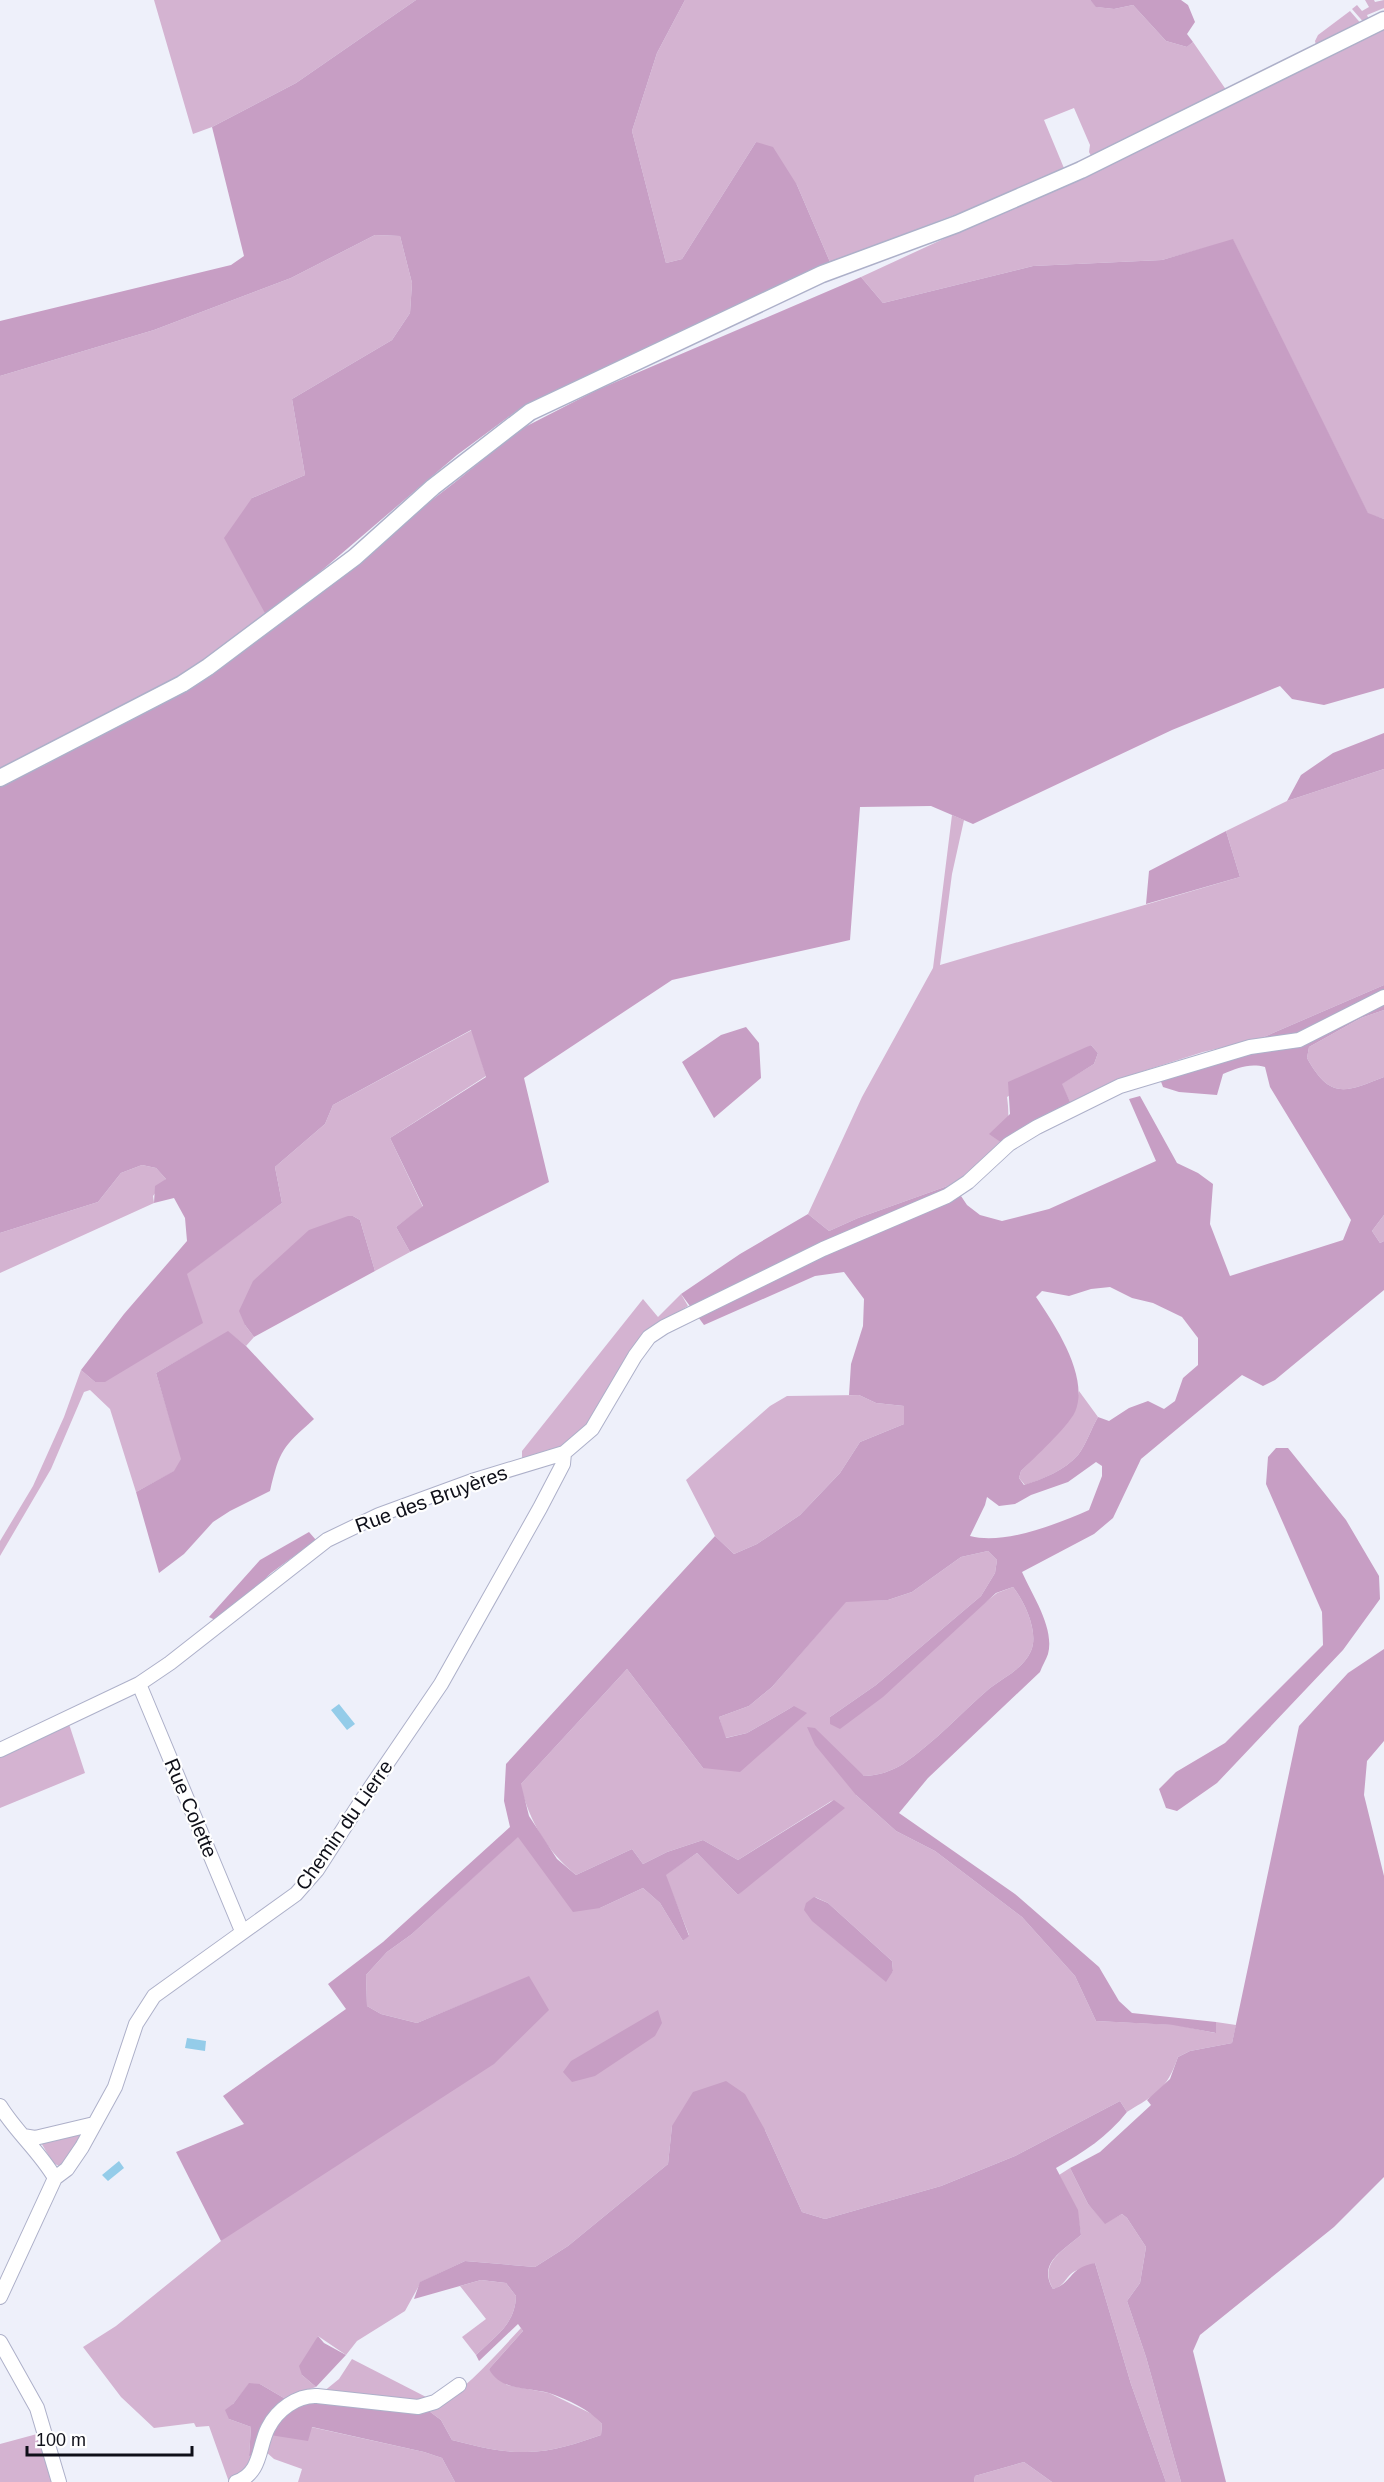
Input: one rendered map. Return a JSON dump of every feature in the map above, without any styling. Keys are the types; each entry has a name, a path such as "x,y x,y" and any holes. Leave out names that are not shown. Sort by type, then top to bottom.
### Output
{"street":[{"path":"0,778 182,684 208,667 355,557 433,487 530,412 822,274 957,224 1081,170 1384,20"},
{"name":"Rue des Bruyères","path":"0,1749 139,1684 170,1663 327,1540 379,1515 472,1481 564,1453 592,1429 649,1337 664,1327 842,1241 947,1196 968,1182 1009,1144 1037,1127 1120,1086 1250,1047 1299,1040 1384,997"},
{"name":"Chemin du Lierre","path":"0,2297 55,2178 67,2169 115,2087 135,2024 154,1995 296,1894 317,1870 441,1684 540,1508 563,1464 564,1453"},
{"name":"Rue Colette","path":"139,1684 242,1931"},
{"path":"0,2106 55,2178"},
{"path":"22,2136 44,2136 94,2124"},
{"path":"0,2342 37,2408 59,2482"},
{"path":"236,2482 246,2477 255,2467 265,2434 274,2420 293,2401 302,2397 317,2396 417,2407 435,2402 459,2385"}],"shaded area":[{"path":"154,0 416,0 296,83 212,127 193,134"},
{"path":"416,0 685,0 657,53 632,131 666,263 682,259 756,142 773,147 797,185 830,262 522,407 457,455 293,595 266,615 224,538 252,498 305,475 292,399 392,340 410,313 412,283 400,236 375,235 291,278 154,330 0,376 0,321 231,265 244,256 212,127 296,83"},
{"path":"685,0 1090,0 1097,7 1114,9 1133,5 1166,41 1187,47 1193,42 1229,94 1093,160 1089,152 1090,145 1074,108 1044,120 1066,173 830,262 797,185 756,142 682,259 666,263 632,131 657,53"},
{"path":"1090,0 1181,0 1188,5 1195,22 1187,34 1193,42 1187,47 1166,41 1133,5 1114,9 1096,7"},
{"path":"1365,0 1375,2 1384,0 1384,8 1367,15 1370,22 1366,25 1352,9 1357,5 1362,11 1369,7"},
{"path":"1350,11 1364,27 1316,45 1318,35"},
{"path":"1384,26 1384,519 1368,514 1233,240 1162,260 1033,266 883,303 861,277 1073,179"},
{"path":"375,235 400,236 412,283 410,313 392,340 292,399 305,475 252,498 266,615 187,675 0,771 0,376 154,330 291,278"},
{"path":"1233,239 1368,513 1384,519 1384,688 1324,705 1292,699 1280,686 1172,730 973,824 931,806 860,807 850,940 672,980 524,1078 549,1182 410,1252 396,1227 423,1206 390,1138 486,1077 471,1030 333,1105 325,1124 275,1167 282,1203 187,1274 203,1323 105,1382 95,1382 81,1370 124,1314 187,1241 185,1218 174,1198 154,1203 155,1186 166,1179 156,1168 142,1165 121,1173 98,1202 0,1233 0,786 45,765 199,680 521,429 597,390 861,277 883,303 1033,266 1162,260"},
{"path":"1384,733 1384,769 1287,801 1301,775 1333,753"},
{"path":"1384,769 1384,985 1259,1039 1203,1052 1131,1075 1071,1104 1061,1084 1094,1064 1098,1053 1091,1045 1007,1097 1007,1127 1001,1144 979,1166 953,1184 858,1218 829,1231 808,1214 862,1097 933,968 952,815 964,820 952,874 940,965 1240,877 1226,831 1287,801"},
{"path":"1226,831 1240,877 1146,904 1149,871"},
{"path":"1384,985 1384,1010 1361,1018 1309,1047 1307,1058 1323,1081 1339,1089 1358,1087 1384,1077 1384,1215 1372,1231 1380,1243 1384,1241 1384,1290 1275,1380 1263,1386 1242,1375 1141,1459 1113,1518 1094,1534 1022,1572 1048,1633 1048,1654 1040,1672 928,1778 899,1813 1015,1894 1099,1967 1119,2001 1132,2013 1216,2022 1216,2033 1173,2025 1096,2021 1075,1976 1022,1917 935,1851 896,1831 856,1795 815,1745 807,1727 815,1728 864,1776 889,1771 903,1764 926,1746 990,1688 1023,1663 1033,1644 1032,1627 1026,1609 1013,1587 996,1593 883,1697 840,1729 830,1724 830,1717 876,1685 981,1596 995,1573 997,1560 988,1551 961,1557 912,1592 888,1600 846,1602 772,1687 749,1706 719,1717 726,1738 747,1733 794,1706 807,1713 740,1772 703,1768 627,1669 521,1784 529,1816 557,1859 576,1875 632,1849 643,1864 667,1852 703,1840 738,1860 834,1800 845,1808 738,1895 697,1853 666,1875 689,1936 683,1941 660,1903 643,1888 600,1908 573,1912 518,1837 412,1934 387,1952 366,1975 367,2006 381,2014 417,2023 529,1976 549,2010 494,2064 221,2241 176,2152 244,2124 223,2096 346,2009 328,1984 383,1942 510,1827 504,1801 506,1764 715,1536 734,1554 757,1544 800,1515 840,1473 860,1442 904,1424 904,1406 876,1403 859,1395 849,1395 851,1364 863,1326 864,1299 844,1272 815,1276 704,1325 681,1294 740,1254 808,1214 829,1231 858,1218 953,1184 967,1205 980,1215 1002,1221 1049,1209 1156,1161 1129,1099 1140,1096 1177,1163 1198,1173 1213,1184 1210,1224 1230,1276 1343,1240 1351,1220 1270,1087 1265,1067 1249,1066 1223,1074 1217,1095 1179,1092 1163,1087 1160,1079 1232,1053 1262,1053 1259,1039","holes":["1110,1287 1182,1317 1198,1338 1198,1365 1183,1378 1175,1401 1164,1409 1148,1401 1129,1408 1109,1421 1098,1417 1084,1447 1073,1460 1053,1473 1024,1485 1019,1478 1021,1471 1071,1419 1078,1398 1078,1383 1068,1352 1061,1336 1036,1297 1042,1291 1069,1296 1091,1289","1096,1462 1102,1466 1102,1476 1089,1510 1031,1532 999,1538 970,1536 987,1497 999,1506 1015,1504 1031,1495 1068,1482"]},
{"path":"1384,1010 1384,1077 1348,1089 1339,1089 1323,1081 1307,1058 1309,1047 1361,1018"},
{"path":"746,1027 759,1043 761,1078 714,1118 682,1062 721,1035"},
{"path":"472,1030 486,1076 390,1138 423,1207 396,1227 410,1252 375,1271 360,1220 353,1216 245,1325 254,1337 246,1346 228,1332 156,1373 182,1459 175,1471 136,1492 110,1409 90,1390 84,1392 51,1469 0,1556 0,1541 33,1486 64,1417 81,1370 95,1382 186,1274 282,1203 275,1167 325,1124 333,1105"},
{"path":"1091,1045 1098,1053 1094,1064 1062,1084 1071,1104 1002,1143 989,1134 1010,1114 1008,1082"},
{"path":"142,1165 156,1168 166,1179 153,1196 154,1203 0,1273 0,1233 98,1202 121,1173"},
{"path":"1384,1215 1384,1241 1380,1243 1372,1231"},
{"path":"348,1216 360,1220 375,1271 254,1337 239,1311 253,1281 309,1230"},
{"path":"681,1294 688,1306 657,1325 585,1430 565,1445 522,1460 522,1451 643,1299 658,1317"},
{"path":"228,1331 246,1346 314,1419 284,1450 270,1491 213,1522 184,1554 159,1573 136,1492 174,1471 181,1459 156,1373"},
{"path":"1079,1391 1098,1417 1084,1447 1060,1470 1025,1485 1019,1478 1021,1471 1074,1413"},
{"path":"859,1395 876,1403 904,1406 904,1424 860,1442 840,1473 800,1515 757,1544 734,1554 715,1536 686,1480 770,1406 787,1396"},
{"path":"1276,1448 1288,1448 1346,1520 1379,1576 1380,1599 1343,1650 1217,1783 1177,1811 1166,1808 1159,1789 1176,1772 1225,1743 1323,1645 1322,1612 1266,1484 1268,1457"},
{"path":"309,1532 316,1540 271,1573 236,1607 217,1621 209,1617 260,1560"},
{"path":"988,1551 997,1560 995,1573 981,1596 876,1685 830,1717 830,1724 997,1593 1013,1587 1030,1618 1033,1636 1031,1651 1018,1668 990,1688 937,1737 903,1764 884,1773 869,1776 864,1776 855,1770 856,1795 896,1831 935,1851 1022,1917 1075,1976 1096,2021 1177,2025 1215,2033 1216,2022 1236,2025 1232,2043 1190,2051 1178,2057 1164,2085 1146,2101 1127,2112 1120,2101 1015,2156 941,2186 825,2219 802,2212 765,2130 672,2126 668,2164 568,2246 535,2267 465,2261 421,2282 405,2311 357,2341 346,2355 318,2336 302,2375 316,2387 298,2393 289,2401 260,2384 249,2384 233,2404 229,2419 251,2427 249,2456 257,2455 242,2476 229,2482 209,2426 196,2427 194,2423 154,2428 121,2397 83,2347 116,2326 221,2241 529,1977 417,2023 381,2014 367,2006 366,1975 387,1952 412,1934 518,1836 600,1908 643,1888 660,1903 683,1941 689,1935 665,1875 697,1853 738,1895 833,1800 738,1860 703,1840 667,1852 643,1864 632,1849 576,1875 556,1855 540,1834 520,1785 627,1669 703,1768 794,1706 747,1733 725,1738 719,1717 749,1706 772,1687 846,1601 888,1600 912,1592 961,1557","holes":["815,1897 828,1903 892,1961 893,1972"]},
{"path":"1384,1649 1384,1741 1367,1761 1364,1795 1384,1876 1384,2177 1334,2227 1200,2335 1193,2351 1226,2482 1181,2482 1146,2357 1127,2301 1140,2283 1146,2247 1122,2214 1105,2224 1088,2204 1070,2168 1100,2152 1151,2105 1147,2100 1170,2079 1178,2057 1190,2051 1232,2043 1299,1726 1348,1673"},
{"path":"69,1724 85,1773 0,1808 0,1756"},
{"path":"814,1897 828,1903 892,1961 893,1971 886,1982 812,1921 804,1910 806,1903"},
{"path":"658,2010 662,2023 655,2036 595,2076 572,2082 563,2072 571,2061"},
{"path":"726,2081 745,2094 765,2130 802,2212 825,2219 941,2186 1015,2156 1120,2101 1127,2112 1119,2121 1094,2143 1056,2168 1078,2210 1081,2235 1054,2258 1048,2272 1053,2289 1064,2283 1080,2268 1095,2263 1131,2384 1166,2482 1052,2482 1024,2462 975,2476 974,2482 455,2482 442,2458 424,2452 312,2427 308,2441 270,2435 280,2419 294,2406 305,2402 339,2400 429,2411 441,2420 452,2440 499,2450 536,2452 555,2449 601,2435 602,2424 578,2406 549,2393 507,2385 494,2376 489,2369 523,2331 518,2324 479,2361 476,2355 503,2329 512,2315 516,2296 506,2283 481,2280 414,2299 420,2282 465,2261 535,2267 568,2246 668,2164 672,2126 693,2092"},
{"path":"83,2131 84,2134 65,2163 59,2166 53,2163 40,2141"},
{"path":"1070,2168 1088,2204 1105,2223 1122,2214 1146,2247 1140,2283 1127,2301 1146,2357 1181,2482 1166,2482 1131,2384 1095,2263 1074,2272 1057,2288 1053,2289 1049,2280 1049,2272 1055,2258 1081,2235 1077,2210 1059,2175"},
{"path":"481,2280 506,2283 516,2296 515,2306 508,2322 497,2336 476,2355 462,2337 486,2319 460,2286"},
{"path":"521,2328 523,2331 489,2369 507,2385 549,2393 594,2415 602,2424 601,2435 555,2449 536,2452 499,2450 452,2440 441,2420 429,2411 467,2384"},
{"path":"318,2336 324,2343 346,2355 316,2387 302,2375 299,2366"},
{"path":"352,2359 430,2399 419,2402 323,2392 339,2379"},
{"path":"249,2383 260,2384 289,2401 257,2455 249,2456 251,2427 229,2419 225,2410 233,2404"},
{"path":"311,2427 442,2458 455,2482 298,2482 302,2469 274,2459 265,2451 270,2435"},
{"path":"37,2434 52,2482 0,2482 0,2444"},
{"path":"1024,2462 1052,2482 974,2482 975,2476"}],"water":[{"path":"339,1704 355,1724 347,1730 331,1710"},
{"path":"187,2038 206,2041 205,2051 185,2048"},
{"path":"119,2161 124,2168 108,2181 102,2175"}]}
